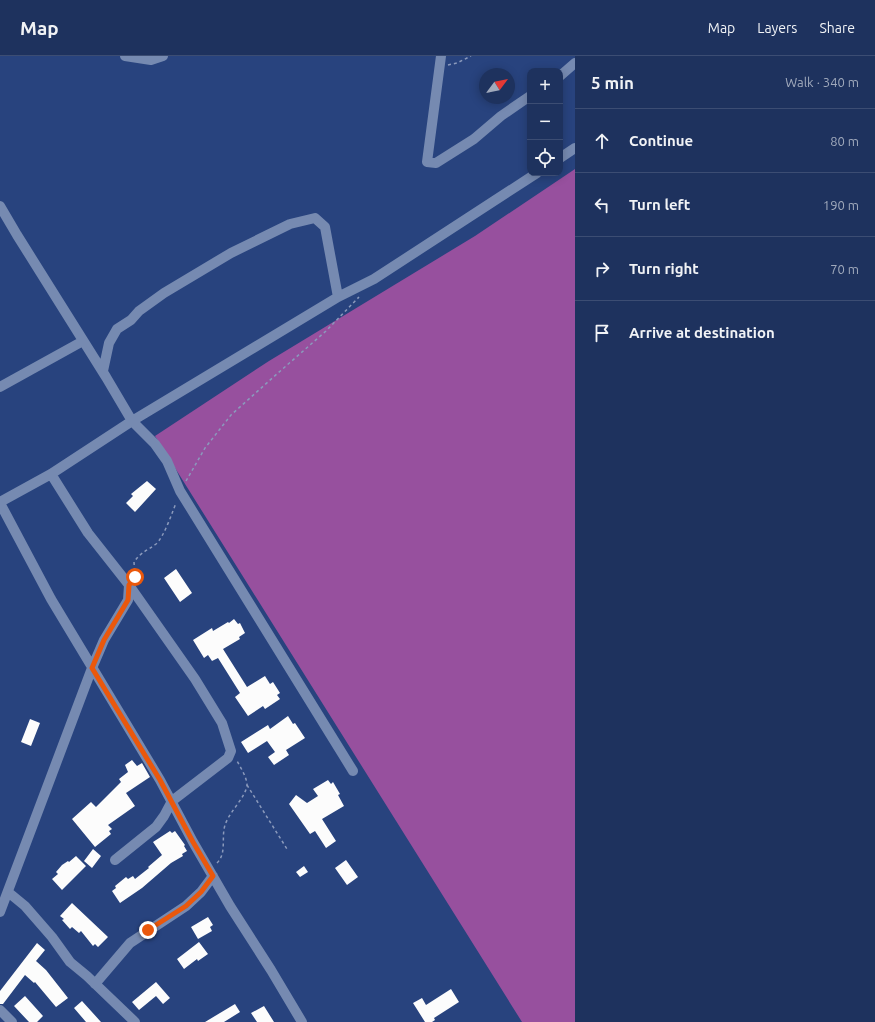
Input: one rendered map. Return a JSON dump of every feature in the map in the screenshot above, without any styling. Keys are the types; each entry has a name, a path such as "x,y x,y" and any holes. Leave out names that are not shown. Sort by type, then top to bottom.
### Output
{"street":[{"path":"125,56 151,60 163,56"},
{"path":"441,60 427,162 436,163 474,139 501,116 527,98"},
{"path":"563,73 575,63"},
{"path":"563,156 575,148"},
{"path":"302,1022 211,872 160,780 51,599 0,502 50,474 132,421 338,297 374,279 532,176"},
{"path":"0,206 103,371 132,421 155,444 167,461 180,491 353,771"},
{"path":"103,371 109,343 117,329 130,320 139,311 164,293 231,253 290,224 315,218 325,227 338,297"},
{"path":"0,387 83,341"},
{"path":"50,474 88,533 129,585 196,679 222,723 231,751 228,758 172,801 156,827 115,860"},
{"path":"0,912 92,668 104,640 128,600 129,585"},
{"path":"96,984 130,943 186,906 201,892 211,872"},
{"path":"8,892 25,906 52,937 70,962 96,984 133,1022"},
{"path":"0,1010 12,1022"}],"path":[{"path":"441,60 448,65 457,63 471,56"},
{"path":"129,585 135,577 134,562 140,554 158,543 169,522 180,491 205,448 231,415 326,331 361,295"},
{"path":"231,751 245,777 247,785 287,849"},
{"path":"211,872 221,859 223,851 224,827 247,785"}],"shaded area":[{"path":"575,169 575,1022 522,1022 155,436 269,361 475,236"}],"building":[{"path":"147,481 156,489 135,512 126,503 133,496 131,494"},
{"path":"176,569 192,593 180,602 164,578"},
{"path":"234,619 238,624 240,623 245,633 239,637 240,639 223,649 247,687 265,676 270,684 273,682 280,693 277,695 280,699 265,709 263,706 248,716 235,697 240,693 218,658 212,661 208,655 204,658 193,640 212,628 213,631"},
{"path":"288,716 293,724 295,723 305,738 286,750 289,755 274,765 268,757 275,752 267,741 248,753 241,742 268,725 270,729"},
{"path":"30,719 40,723 31,746 21,742"},
{"path":"132,760 137,766 142,763 150,777 126,793 135,806 108,825 112,829 109,831 111,834 95,847 72,819 91,802 96,807 121,782 119,779 128,772 125,765"},
{"path":"328,780 331,784 333,782 340,794 338,795 344,806 322,819 336,841 326,848 315,831 310,834 289,804 296,795 307,803 318,796 313,789"},
{"path":"170,831 172,833 175,831 185,845 184,846 187,851 182,854 183,856 171,863 142,888 120,903 112,891 116,888 115,886 126,877 128,879 133,876 135,879 162,855 153,842"},
{"path":"93,849 101,856 92,868 84,861"},
{"path":"76,856 86,866 62,890 52,879 58,874 56,872 62,865 68,861 69,862"},
{"path":"346,860 358,877 347,885 335,868"},
{"path":"304,866 308,872 300,877 296,872"},
{"path":"72,903 108,937 98,947 95,944 93,946 81,931 79,933 72,927 70,929 62,920 64,919 60,916"},
{"path":"208,917 213,925 210,927 212,931 198,939 191,927"},
{"path":"199,942 208,954 198,961 197,959 184,969 177,959"},
{"path":"37,943 45,950 36,961 46,970 68,998 56,1007 35,982 34,983 25,975 3,1004 0,1004 0,991"},
{"path":"156,982 170,998 163,1004 156,996 139,1010 132,1002"},
{"path":"451,989 459,1002 434,1018 435,1020 432,1022 425,1022 413,1003 422,998 426,1005"},
{"path":"25,996 43,1016 37,1022 29,1022 14,1006"},
{"path":"82,1001 101,1022 86,1022 74,1008"},
{"path":"235,1004 240,1012 224,1022 205,1022"},
{"path":"264,1006 274,1022 257,1022 251,1013"}],"route":[{"path":"135,577 129,585 128,600 104,640 92,668 160,780 213,876 201,892 186,906 148,930"}]}
